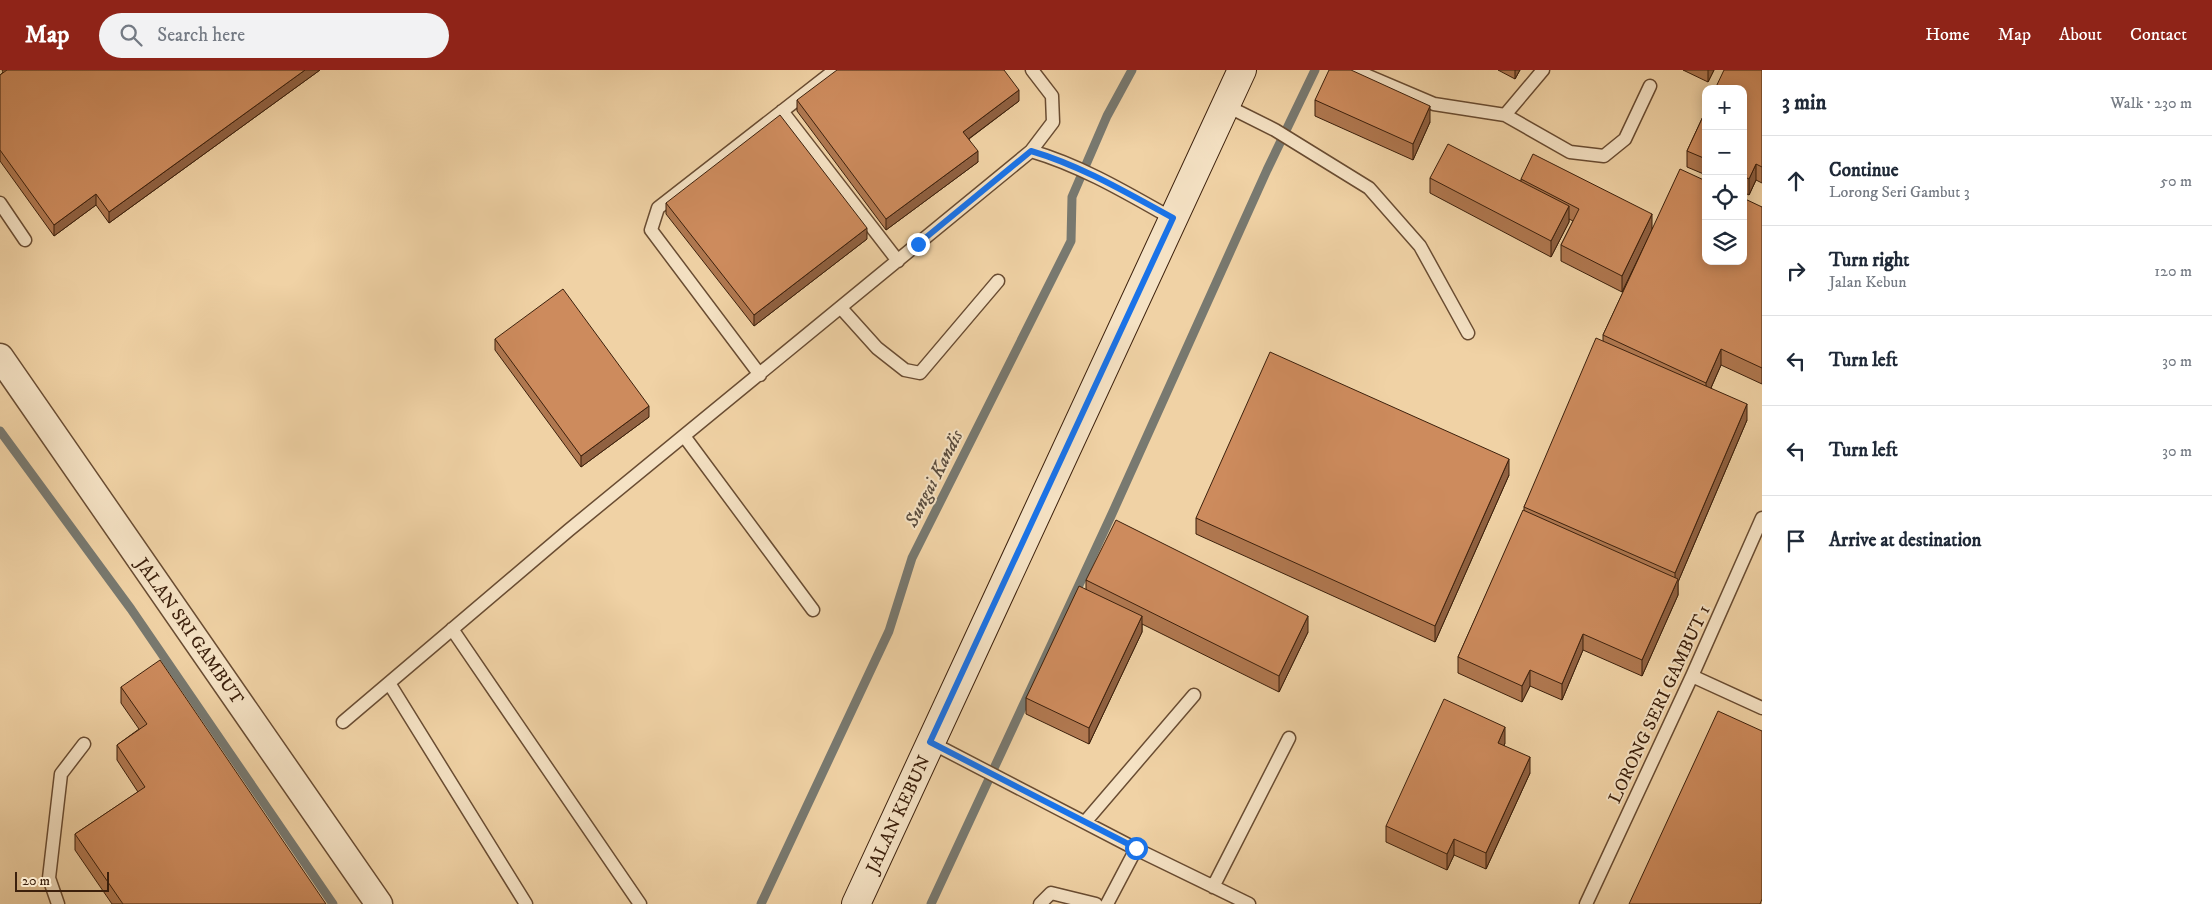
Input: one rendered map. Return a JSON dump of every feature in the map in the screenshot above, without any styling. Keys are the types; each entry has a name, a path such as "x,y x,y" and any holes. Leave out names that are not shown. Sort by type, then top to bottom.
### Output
{"main road":[{"name":"JALAN KEBUN","path":"856,904 1242,70"}],"street":[{"name":"JALAN SRI GAMBUT","path":"0,357 379,904"}],"lane":[{"path":"760,374 651,230 658,208 835,70"},
{"path":"343,722 568,530 1031,151 1053,122 1052,96 1032,70"},
{"path":"1354,70 1434,104 1505,115 1570,152 1604,156 1625,139 1650,86"},
{"path":"1505,115 1543,70"},
{"path":"1225,105 1275,130 1369,188 1420,246 1468,333"},
{"path":"782,111 898,261"},
{"path":"1031,151 1094,174 1173,218"},
{"path":"0,203 25,240"},
{"path":"841,308 877,348 905,370 920,373 998,281"},
{"path":"684,436 813,610"},
{"name":"LORONG SERI GAMBUT 1","path":"1586,904 1692,676 1762,518"},
{"path":"452,629 640,904"},
{"path":"1692,676 1762,708"},
{"path":"389,683 526,904"},
{"path":"1086,821 1194,695"},
{"path":"1213,887 1289,738"},
{"path":"930,742 1249,904"},
{"path":"58,904 48,878 61,774 84,744"},
{"path":"1107,904 1136,848"},
{"path":"1040,904 1052,893 1096,904"}],"building":[{"path":"7,70 305,70 109,212 96,194 54,225 0,150 0,75"},
{"path":"837,70 1004,70 1019,90 963,132 978,151 886,219 797,100"},
{"path":"1329,70 1351,70 1430,106 1413,144 1315,100"},
{"path":"1724,70 1762,70 1762,167 1756,164 1749,179 1747,178 1747,85 1717,85"},
{"path":"780,115 867,228 754,315 666,203"},
{"path":"1702,119 1702,157 1687,151"},
{"path":"1448,144 1569,206 1551,241 1430,178"},
{"path":"1533,154 1652,214 1622,276 1561,245 1579,209 1521,179"},
{"path":"1680,169 1702,179 1702,265 1747,265 1747,200 1762,207 1762,368 1721,349 1706,383 1603,335"},
{"path":"563,289 649,406 581,456 495,339"},
{"path":"1596,338 1747,404 1675,573 1524,507"},
{"path":"1270,352 1509,459 1435,626 1196,518"},
{"path":"1523,510 1678,579 1642,660 1583,634 1562,684 1530,670 1522,686 1458,657"},
{"path":"1116,520 1308,616 1279,676 1086,580"},
{"path":"1079,586 1142,616 1089,728 1026,698"},
{"path":"160,660 326,904 123,904 75,834 145,787 117,745 147,724 121,687"},
{"path":"1444,699 1505,727 1498,743 1530,757 1486,853 1454,839 1447,854 1386,826"},
{"path":"1718,711 1762,731 1762,899 1760,904 1629,904"}],"waterway":[{"name":"Sungai Kandis","path":"761,904 889,631 912,558 1071,241 1072,197 1107,116 1132,70"},
{"path":"931,904 1111,516 1267,170 1315,70"},
{"path":"0,431 131,609 333,904"}],"route":[{"path":"918,244 1031,151 1052,157 1094,174 1173,218 930,742 1136,848"}]}
